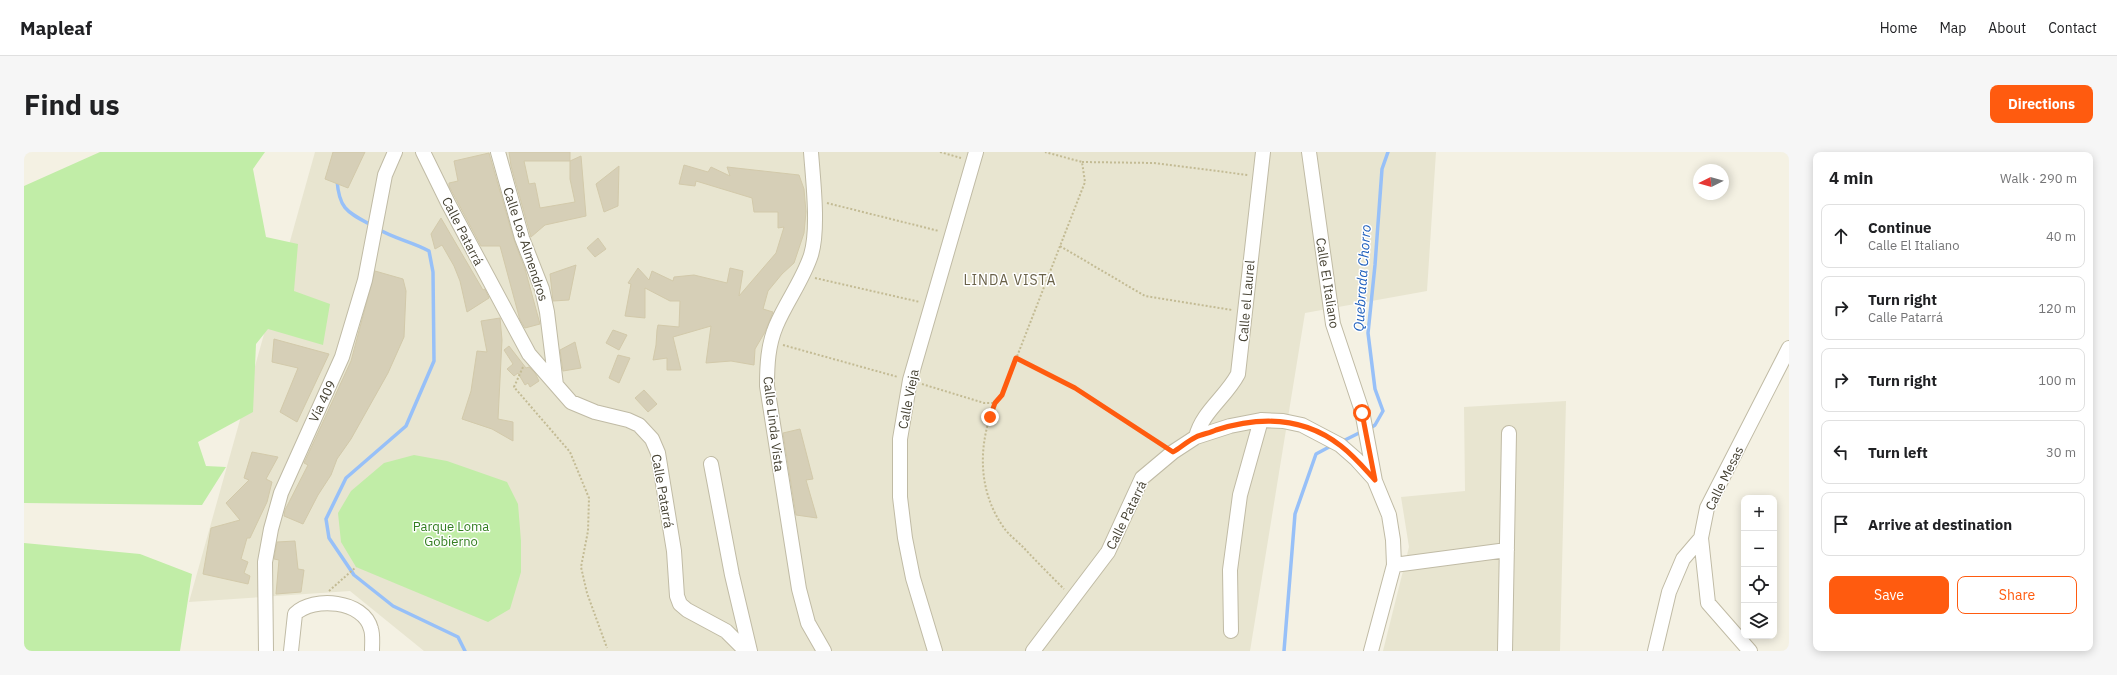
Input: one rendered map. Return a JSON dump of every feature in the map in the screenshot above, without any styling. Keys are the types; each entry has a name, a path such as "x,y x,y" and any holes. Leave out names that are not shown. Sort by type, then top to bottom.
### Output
{"street":[{"name":"Vía 409","path":"266,651 265,562 271,528 281,493 342,357 365,280 385,175 395,152"},
{"name":"Calle Patarrá","path":"423,152 448,203 529,354 571,402 595,412 633,422 646,431 652,439 658,453 674,551 676,596 680,604 687,610 720,628 746,651"},
{"name":"Calle Los Almendros","path":"498,152 520,232 542,289 547,312 556,385"},
{"name":"Calle Linda Vista","path":"811,152 815,200 812,254 804,275 781,315 770,342 767,364 767,386 799,589 808,623 824,651"},
{"name":"Calle el Laurel","path":"1196,437 1202,421 1232,386 1238,374 1263,152"},
{"name":"Calle El Italiano","path":"1309,152 1333,324 1362,413 1375,480"},
{"name":"Calle Vieja","path":"935,651 913,578 905,538 900,497 900,439 910,380 975,157"},
{"name":"Calle Mesas","path":"1750,651 1708,603 1701,538 1707,508 1789,348"},
{"name":"Calle Patarrá","path":"1033,651 1108,552 1142,478 1173,452 1196,437 1230,426 1261,420 1282,421 1302,425 1322,434 1345,450 1375,480"},
{"path":"1231,631 1230,570 1240,496 1261,420"},
{"path":"1505,651 1509,432"},
{"path":"711,464 732,575 750,651"},
{"path":"1371,651 1394,565 1393,540 1389,515 1375,480"},
{"path":"1655,651 1669,592 1683,559 1701,538"},
{"path":"1394,565 1508,550"},
{"path":"291,651 294,614 302,607 314,603 355,608 365,617 371,629 372,651"}],"path":[{"path":"940,152 975,157"},
{"path":"1045,152 1082,162 1154,163 1259,177"},
{"path":"1073,598 1004,528 991,505 982,474 983,448 990,417 995,403 1002,395 1085,182 1082,162"},
{"path":"815,200 952,234"},
{"path":"1060,246 1145,296 1244,311"},
{"path":"804,275 931,304"},
{"path":"770,342 910,380 984,403 995,403"},
{"path":"529,354 514,387 570,452 589,498 588,531 581,567 586,593 607,648"},
{"path":"1016,358 1075,388 1173,452"},
{"path":"334,586 356,567"}],"shaded area":[{"path":"315,152 1436,152 1427,291 1305,313 1250,651 424,651 350,591 189,602"},
{"path":"1566,401 1560,651 1383,651 1409,547 1401,497 1465,491 1464,407"}],"green space":[{"path":"100,152 265,152 253,169 266,237 298,244 294,291 330,304 323,345 268,329 256,344 253,412 198,442 206,466 226,467 202,505 24,503 24,186"},
{"name":"Parque Loma Gobierno","path":"414,455 447,461 507,482 518,504 521,541 521,572 510,609 488,622 356,567 341,542 338,513 351,491 384,463"},
{"path":"24,543 140,554 192,574 180,651 24,651"}],"building":[{"path":"333,152 365,152 348,188 325,179"},
{"path":"509,152 570,152 570,161 581,156 586,216 545,225 531,237 511,166","holes":["524,161 570,161 570,179 575,202 540,208 535,183 529,184"]},
{"path":"489,153 514,240 525,269 540,324 525,328 520,320 500,246 481,246 449,186 449,183 458,181 454,161"},
{"path":"684,165 708,172 711,167 730,176 727,167 799,175 804,189 806,212 804,233 794,263 782,274 768,291 763,309 773,312 765,332 755,349 754,365 731,361 706,363 711,326 673,337 681,370 667,370 667,358 653,360 657,330 658,325 679,327 680,301 670,301 645,288 645,318 625,316 631,284 628,283 638,268 649,280 652,271 673,281 674,277 694,275 727,283 730,268 743,271 739,296 776,253 784,227 778,228 778,212 754,212 752,198 696,181 695,186 679,184"},
{"path":"619,166 618,206 604,212 596,184"},
{"path":"441,218 483,290 485,289 489,298 467,312 460,281 454,266 442,245 435,249 431,234"},
{"path":"598,238 606,249 595,257 587,248"},
{"path":"576,265 569,300 553,301 550,274"},
{"path":"375,271 403,279 406,291 404,337 388,373 351,439 337,459 331,475 318,495 303,524 284,516 285,510 308,465 304,463 351,361"},
{"path":"500,318 502,340 498,419 513,422 513,441 492,429 462,419 471,391 477,351 487,352 481,321"},
{"path":"613,330 627,335 619,350 606,343"},
{"path":"274,339 329,354 297,422 280,412 298,368 272,362"},
{"path":"575,342 581,368 563,371 560,350"},
{"path":"509,346 526,368 529,367 535,373 539,381 530,387 528,383 525,385 518,373 514,376 507,369 513,364 504,350"},
{"path":"618,355 630,358 619,383 609,378"},
{"path":"644,390 657,404 648,412 635,398"},
{"path":"800,429 813,479 806,480 817,518 796,515 783,433"},
{"path":"252,452 278,457 266,479 272,482 267,502 250,538 247,538 241,559 248,562 244,573 250,576 248,584 203,574 211,528 240,520 226,503 249,480 244,478"},
{"path":"295,541 298,569 304,570 301,592 276,594 279,560 274,559 277,542"}],"waterway":[{"name":"Quebrada Chorro","path":"1372,427 1375,425 1383,411 1375,389 1368,333 1382,169 1388,152"},
{"path":"337,180 342,204 350,213 371,225"},
{"path":"378,229 429,251 433,272 434,361 406,426 346,478 326,519 329,538 354,575 393,606 458,637 465,651"},
{"name":"Quebrada Chorro","path":"1345,440 1361,432"},
{"name":"Quebrada Chorro","path":"1284,651 1295,514 1316,454 1331,446"}],"district":[{"name":"LINDA VISTA","path":"1010,280"}],"route":[{"path":"990,417 995,403 1002,395 1016,358 1075,388 1173,452 1196,437 1230,426 1261,420 1282,421 1302,425 1322,434 1340,445 1356,459 1375,480 1362,413"}]}
